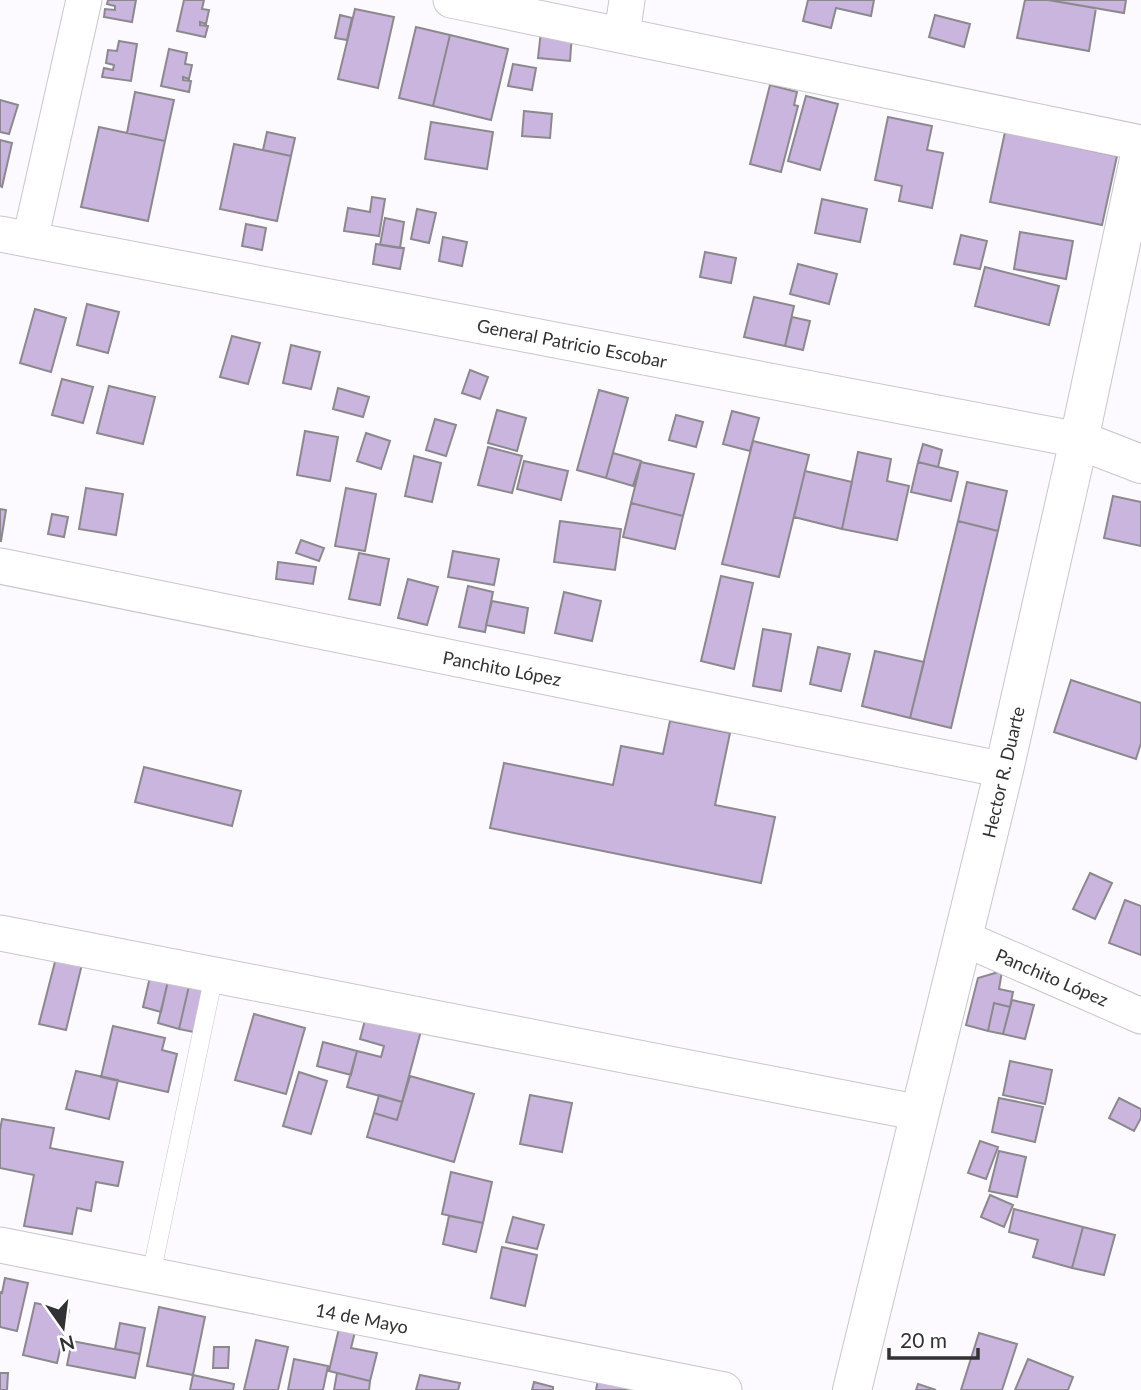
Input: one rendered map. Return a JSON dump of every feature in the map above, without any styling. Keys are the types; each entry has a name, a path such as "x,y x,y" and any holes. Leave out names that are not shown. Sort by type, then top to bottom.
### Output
{"street":[{"path":"15,237 84,0"},
{"path":"452,0 1141,143"},
{"path":"622,35 627,0"},
{"name":"Hector R. Duarte","path":"852,1390 1004,770 1141,150"},
{"name":"General Patricio Escobar","path":"15,237 1079,440 1141,464"},
{"name":"Panchito López","path":"0,566 1004,770"},
{"path":"0,933 920,1112"},
{"name":"Panchito López","path":"963,939 1141,1016"},
{"name":"14 de Mayo","path":"0,1245 724,1390"}],"lane":[{"path":"151,1275 214,975"}],"building":[{"path":"108,0 136,0 132,22 104,17 105,9 115,10 115,6 107,4"},
{"path":"184,0 204,0 202,9 209,10 206,24 200,22 200,25 208,26 205,37 177,31"},
{"path":"808,0 874,0 871,16 836,8 831,28 803,21"},
{"path":"1025,0 1048,0 1096,8 1089,51 1017,38"},
{"path":"1048,0 1126,0 1124,13"},
{"path":"355,9 394,17 378,88 338,79"},
{"path":"340,15 352,18 347,40 335,38"},
{"path":"935,15 970,24 964,47 929,37"},
{"path":"416,27 450,35 433,106 399,98"},
{"path":"541,31 572,34 570,61 538,58"},
{"path":"450,35 508,49 491,120 433,106"},
{"path":"119,41 137,44 131,81 102,77 104,68 113,70 114,65 106,63 108,50 117,51"},
{"path":"169,49 187,53 185,64 192,65 189,79 183,77 183,80 191,81 189,92 161,86"},
{"path":"513,64 536,68 532,90 508,86"},
{"path":"770,85 797,92 794,105 798,106 781,172 750,164"},
{"path":"135,92 174,100 165,141 127,133"},
{"path":"806,96 838,104 820,170 788,161"},
{"path":"0,100 18,105 9,134 0,132"},
{"path":"524,111 552,114 550,138 522,136"},
{"path":"888,117 932,126 927,150 943,153 932,208 899,201 902,186 875,180"},
{"path":"431,122 493,132 487,169 425,159"},
{"path":"99,127 165,141 148,221 81,207"},
{"path":"267,132 295,138 291,156 263,150"},
{"path":"1005,132 1117,156 1102,225 990,202"},
{"path":"0,140 12,143 2,187 0,186"},
{"path":"234,144 291,156 277,221 220,209"},
{"path":"372,197 385,199 379,236 344,231 348,208 370,212"},
{"path":"822,199 867,209 860,242 815,233"},
{"path":"417,209 436,213 429,243 411,239"},
{"path":"385,218 404,222 400,248 380,245"},
{"path":"246,224 266,228 262,250 242,246"},
{"path":"1020,232 1073,241 1066,279 1014,269"},
{"path":"961,235 987,241 980,269 954,264"},
{"path":"443,237 467,242 462,266 439,261"},
{"path":"376,244 404,248 400,269 373,264"},
{"path":"705,252 736,258 731,283 700,277"},
{"path":"798,264 837,274 829,304 790,294"},
{"path":"985,267 1059,286 1049,325 975,306"},
{"path":"754,297 794,306 785,346 744,337"},
{"path":"87,304 119,312 108,353 77,345"},
{"path":"35,309 66,318 51,372 20,363"},
{"path":"792,317 810,321 803,350 785,346"},
{"path":"232,336 260,343 248,384 220,377"},
{"path":"291,345 320,352 311,389 283,383"},
{"path":"470,370 488,377 480,399 462,393"},
{"path":"62,379 93,387 83,423 52,415"},
{"path":"109,386 155,397 143,444 97,433"},
{"path":"338,388 369,397 363,417 333,409"},
{"path":"599,390 628,398 606,478 577,470"},
{"path":"497,410 526,418 517,451 488,443"},
{"path":"732,411 759,418 750,451 723,444"},
{"path":"676,415 703,422 696,447 669,440"},
{"path":"435,419 456,425 446,456 426,450"},
{"path":"305,431 338,437 330,481 297,475"},
{"path":"366,433 390,441 381,469 357,461"},
{"path":"753,441 809,455 779,577 722,564"},
{"path":"923,444 942,450 938,467 918,462"},
{"path":"488,447 522,456 512,493 478,485"},
{"path":"858,452 891,459 887,481 909,486 897,540 842,529"},
{"path":"613,453 641,461 633,486 606,478"},
{"path":"414,456 441,463 432,502 405,496"},
{"path":"524,461 568,471 561,500 517,489"},
{"path":"641,462 694,474 683,516 631,503"},
{"path":"918,462 958,472 951,501 911,492"},
{"path":"805,471 852,482 842,529 794,517"},
{"path":"967,482 1007,491 998,531 958,521"},
{"path":"86,488 123,494 116,535 79,529"},
{"path":"346,488 376,494 365,551 335,546"},
{"path":"1113,496 1141,502 1141,546 1104,538"},
{"path":"631,503 683,516 675,549 623,537"},
{"path":"0,509 6,510 1,541 0,541"},
{"path":"52,514 68,517 64,537 48,534"},
{"path":"560,521 621,529 615,570 554,562"},
{"path":"958,521 998,531 951,728 910,718"},
{"path":"301,540 324,548 319,561 296,553"},
{"path":"453,551 499,559 494,585 448,577"},
{"path":"359,553 389,559 380,605 349,599"},
{"path":"278,562 316,567 313,584 276,579"},
{"path":"721,576 753,583 734,669 701,661"},
{"path":"408,579 438,587 427,625 398,618"},
{"path":"468,586 493,592 485,632 459,627"},
{"path":"564,592 601,601 592,641 555,633"},
{"path":"492,601 528,608 524,633 486,625"},
{"path":"763,629 791,634 781,691 753,686"},
{"path":"818,647 850,654 841,691 810,684"},
{"path":"875,651 924,662 910,718 862,706"},
{"path":"1071,680 1141,703 1141,743 1136,759 1054,732"},
{"path":"670,721 730,733 715,805 775,817 761,883 490,828 504,763 613,785 621,746 663,754"},
{"path":"144,767 241,791 232,826 135,802"},
{"path":"1090,873 1112,883 1095,919 1073,909"},
{"path":"1125,900 1141,906 1141,955 1109,943"},
{"path":"57,954 83,960 66,1030 39,1024"},
{"path":"1002,971 999,989 1013,992 1010,1007 994,1003 988,1031 966,1025 978,978"},
{"path":"150,977 168,981 161,1012 143,1007"},
{"path":"168,981 189,986 179,1029 158,1023"},
{"path":"189,986 204,990 194,1032 179,1029"},
{"path":"1012,1000 1034,1005 1025,1039 1003,1034"},
{"path":"994,1003 1010,1007 1003,1034 988,1031"},
{"path":"254,1014 305,1028 286,1094 235,1080"},
{"path":"366,1016 421,1031 402,1102 347,1087 357,1051 381,1057 384,1046 360,1039"},
{"path":"113,1026 165,1038 162,1050 177,1054 168,1092 101,1077"},
{"path":"323,1042 357,1051 351,1075 317,1066"},
{"path":"1010,1061 1052,1070 1045,1104 1003,1095"},
{"path":"76,1071 118,1080 109,1119 66,1109"},
{"path":"299,1072 327,1081 311,1134 283,1126"},
{"path":"410,1076 474,1094 454,1162 367,1137 374,1113 397,1120"},
{"path":"379,1095 402,1102 397,1120 374,1113"},
{"path":"530,1095 572,1103 562,1152 520,1144"},
{"path":"999,1098 1043,1107 1035,1142 992,1132"},
{"path":"1119,1098 1141,1109 1141,1118 1134,1131 1109,1118"},
{"path":"2,1119 54,1128 50,1148 123,1162 118,1186 96,1182 91,1211 77,1208 72,1234 24,1226 34,1175 0,1168"},
{"path":"980,1141 998,1147 986,1179 968,1173"},
{"path":"999,1151 1026,1157 1017,1197 989,1191"},
{"path":"451,1172 492,1182 483,1223 442,1214"},
{"path":"990,1195 1013,1205 1004,1227 981,1217"},
{"path":"1014,1209 1083,1227 1072,1268 1033,1257 1038,1240 1009,1232"},
{"path":"449,1216 483,1223 476,1252 443,1244"},
{"path":"513,1217 544,1225 537,1249 506,1242"},
{"path":"1083,1227 1115,1235 1104,1275 1072,1268"},
{"path":"502,1247 537,1255 525,1306 491,1298"},
{"path":"5,1278 28,1283 17,1331 0,1327 0,1292 2,1293"},
{"path":"35,1303 69,1310 57,1363 23,1355"},
{"path":"159,1307 205,1317 193,1375 147,1366"},
{"path":"120,1323 145,1328 140,1354 115,1349"},
{"path":"340,1324 356,1328 351,1348 377,1353 370,1381 329,1371"},
{"path":"979,1333 1017,1344 1002,1390 961,1390"},
{"path":"256,1340 288,1347 278,1390 244,1390"},
{"path":"72,1341 140,1354 135,1378 67,1365"},
{"path":"214,1347 229,1347 228,1368 213,1368"},
{"path":"294,1359 328,1366 323,1390 288,1390"},
{"path":"1028,1359 1073,1377 1068,1390 1015,1390"},
{"path":"0,1373 8,1373 7,1390 0,1390"},
{"path":"337,1373 370,1381 369,1390 334,1390"},
{"path":"599,1374 638,1390 596,1390"},
{"path":"193,1375 234,1384 233,1390 190,1390"},
{"path":"420,1375 460,1383 458,1390 416,1390"},
{"path":"534,1382 553,1387 553,1390 532,1390"},
{"path":"918,1384 936,1390 916,1390"}]}
